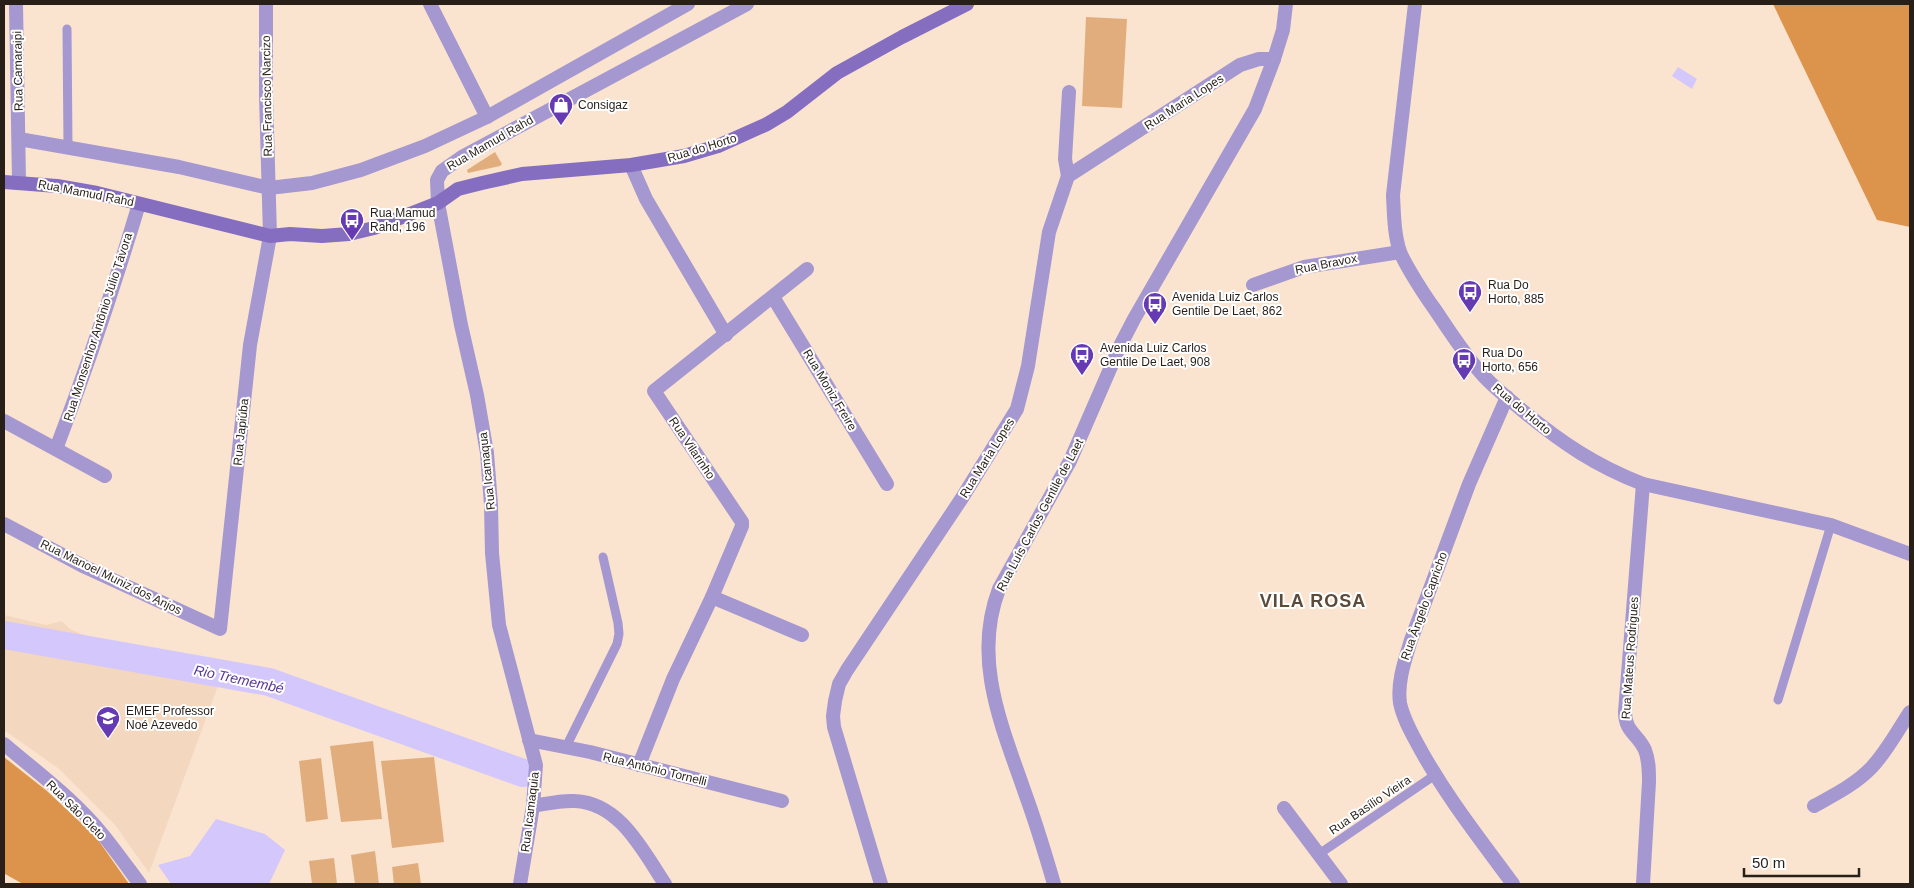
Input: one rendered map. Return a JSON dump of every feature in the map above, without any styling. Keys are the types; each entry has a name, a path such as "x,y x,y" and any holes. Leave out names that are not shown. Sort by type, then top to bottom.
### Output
{"main road":[{"name":"Rua do Horto","path":"438,203 458,190 522,174 631,165 684,156 718,146 749,133 787,112 837,73 967,4"},
{"name":"Rua Mamud Rahd","path":"4,182 57,186 270,236 349,234 374,228 438,203"}],"street":[{"name":"Rua Camaraipi","path":"16,4 19,139"},
{"name":"Rua Francisco Narcizo","path":"266,4 269,188"},
{"path":"430,4 487,117"},
{"name":"Rua Mamud Rahd","path":"19,139 179,166 269,188 312,183 361,170 425,146 487,117 688,4"},
{"name":"Rua Mamud Rahd","path":"438,203 437,180 439,176 442,171 462,157 747,4"},
{"name":"Rua Luís Carlos Gentile de Laet","path":"1056,883 1001,723 992,687 988,654 988,630 992,607 999,589 1070,461 1120,346 1255,109 1274,59 1282,30 1286,4"},
{"name":"Rua do Horto","path":"1415,4 1393,195 1394,223 1400,252 1428,300 1481,374 1562,442 1586,458 1615,473 1643,484 1831,525 1910,554"},
{"name":"Rua Maria Lopes","path":"881,884 834,727 833,716 839,684 846,670 962,498 1017,409 1028,366 1049,232 1068,176 1240,65 1259,59 1274,59"},
{"path":"1068,176 1066,159 1069,92"},
{"path":"19,139 19,182"},
{"path":"631,165 646,199 726,335 807,269"},
{"path":"269,188 270,236"},
{"name":"Rua Icamaqua","path":"438,203 487,453 492,553 499,625 529,740"},
{"name":"Rua Monsenhor Antônio Júlio Távora","path":"56,449 81,385 139,204"},
{"name":"Rua Japiúba","path":"220,629 250,344 270,236"},
{"name":"Rua Bravox","path":"1253,285 1304,267 1400,252"},
{"name":"Rua Moniz Freire","path":"773,297 887,484"},
{"name":"Rua Vilarinho","path":"639,765 673,679 742,531 742,522 654,390 726,335"},
{"name":"Rua Ângelo Capricho","path":"1507,397 1469,484 1411,640 1401,676 1400,704 1404,717 1435,775 1513,884"},
{"path":"4,421 105,476"},
{"name":"Rua Mateus Rodrigues","path":"1643,484 1625,720 1626,725 1643,747 1649,765 1643,884"},
{"name":"Rua Manoel Muniz dos Anjos","path":"4,524 85,567 220,629"},
{"path":"712,597 802,635"},
{"path":"1814,806 1838,793 1870,769 1879,759 1910,712"},
{"name":"Rua Antônio Tornelli","path":"529,740 566,747 782,801"},
{"name":"Rua Icamaquia","path":"520,884 533,806 536,766 529,740"},
{"name":"Rua São Cleto","path":"4,744 62,792 103,834 140,884"},
{"path":"533,806 576,801 605,810 616,817 628,829 665,884"},
{"path":"1284,808 1341,884"}],"lane":[{"path":"67,29 68,146"},
{"path":"1778,700 1831,525"},
{"path":"566,747 617,644 619,634 603,557"},
{"name":"Rua Basílio Vieira","path":"1319,854 1435,775"}],"shaded area":[{"path":"1773,4 1910,4 1910,227 1877,220"},
{"path":"1086,17 1127,19 1122,108 1082,106"},
{"path":"1678,67 1697,79 1692,89 1672,76"},
{"path":"495,152 502,164 500,166 468,173 467,170"},
{"name":"EMEF Professor Noé Azevedo","path":"4,615 46,625 62,621 70,629 99,642 169,661 227,667 223,684 219,683 149,873 116,826 58,768 4,730"},
{"path":"373,741 382,819 341,822 330,746"},
{"path":"4,757 47,791 96,837 129,884 23,884 5,874"},
{"path":"434,757 444,842 392,848 381,761"},
{"path":"321,758 328,819 306,822 299,761"},
{"path":"216,819 265,834 285,850 269,884 171,884 158,865 190,856"},
{"path":"375,851 379,884 355,884 351,855"},
{"path":"334,858 337,884 312,884 309,861"},
{"path":"418,863 421,884 394,884 392,867"}],"waterway":[{"name":"Rio Tremembé","path":"4,635 269,682 523,773"}],"place":[{"name":"Consigaz","path":"561,126"},
{"name":"Rua Mamud Rahd, 196","path":"352,241"},
{"name":"Rua Do Horto, 885","path":"1470,313"},
{"name":"Avenida Luiz Carlos Gentile De Laet, 862","path":"1155,325"},
{"name":"Avenida Luiz Carlos Gentile De Laet, 908","path":"1082,376"},
{"name":"Rua Do Horto, 656","path":"1464,381"},
{"name":"EMEF Professor Noé Azevedo","path":"108,739"}],"district":[{"name":"VILA ROSA","path":"1313,601"}]}
